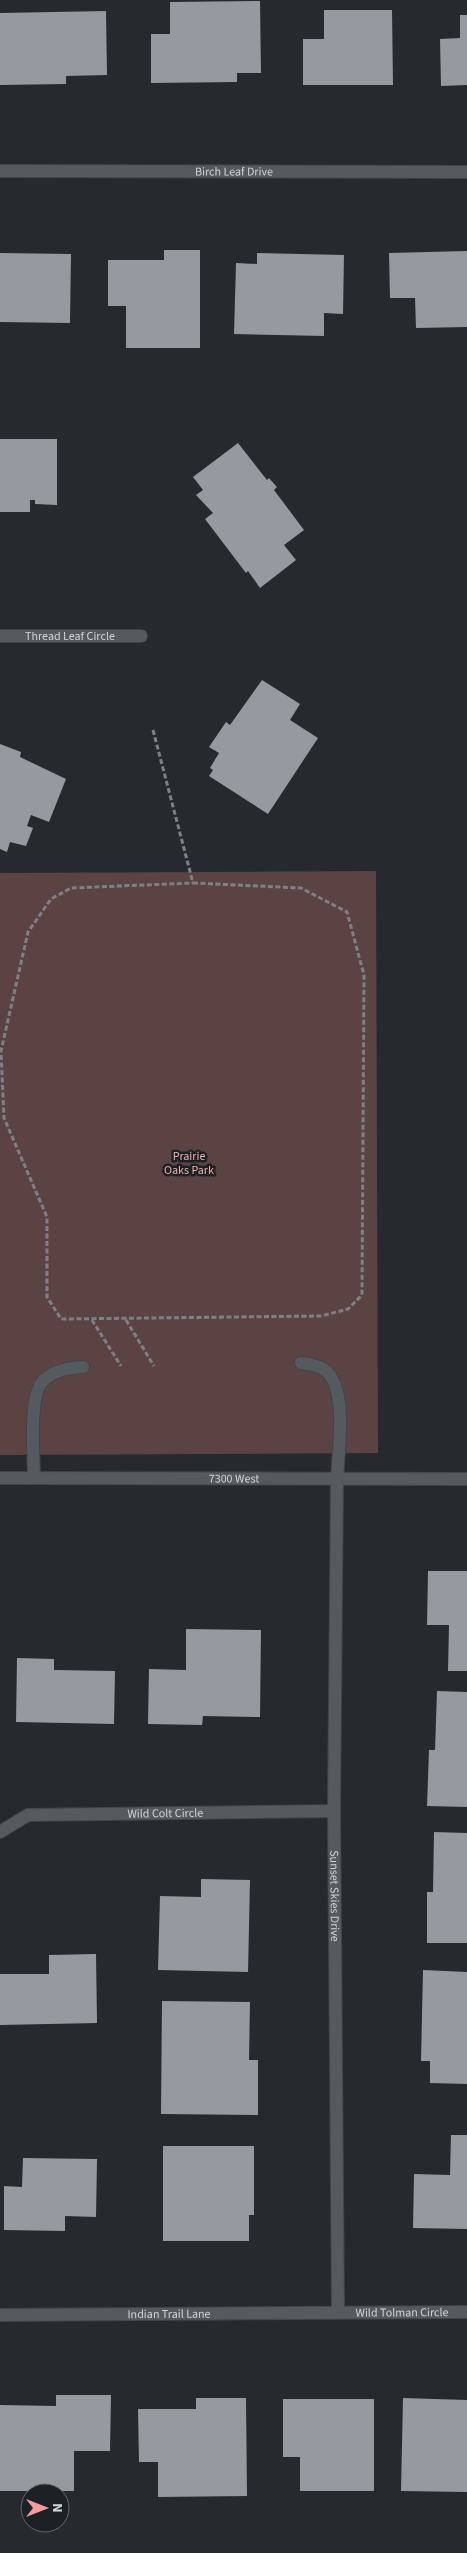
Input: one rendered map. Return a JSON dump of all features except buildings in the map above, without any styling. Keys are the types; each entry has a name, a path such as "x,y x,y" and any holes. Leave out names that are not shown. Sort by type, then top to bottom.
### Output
{"street":[{"name":"Birch Leaf Drive","path":"0,170 467,172"},
{"name":"Thread Leaf Circle","path":"0,636 141,636"},
{"name":"Sunset Skies Drive","path":"301,1362 313,1364 328,1373 336,1390 340,1416 337,1480 334,1811 338,2312"},
{"path":"34,1478 36,1400 42,1382 66,1368 83,1367"},
{"name":"7300 West","path":"0,1478 467,1479"},
{"name":"Wild Colt Circle","path":"0,1832 28,1815 334,1811"},
{"name":"Wild Tolman Circle","path":"338,2312 467,2312"},
{"name":"Indian Trail Lane","path":"0,2315 338,2312"}],"path":[{"path":"153,730 193,882"},
{"path":"193,882 301,888 347,912 364,975 362,1295 348,1309 321,1316 92,1319 61,1318 47,1296 47,1218 4,1118 1,1051 28,932 51,899 71,888 193,882"},
{"path":"92,1319 121,1366"},
{"path":"126,1319 154,1366"}],"green space":[{"name":"Prairie Oaks Park","path":"376,871 378,1453 0,1455 0,873"}]}
